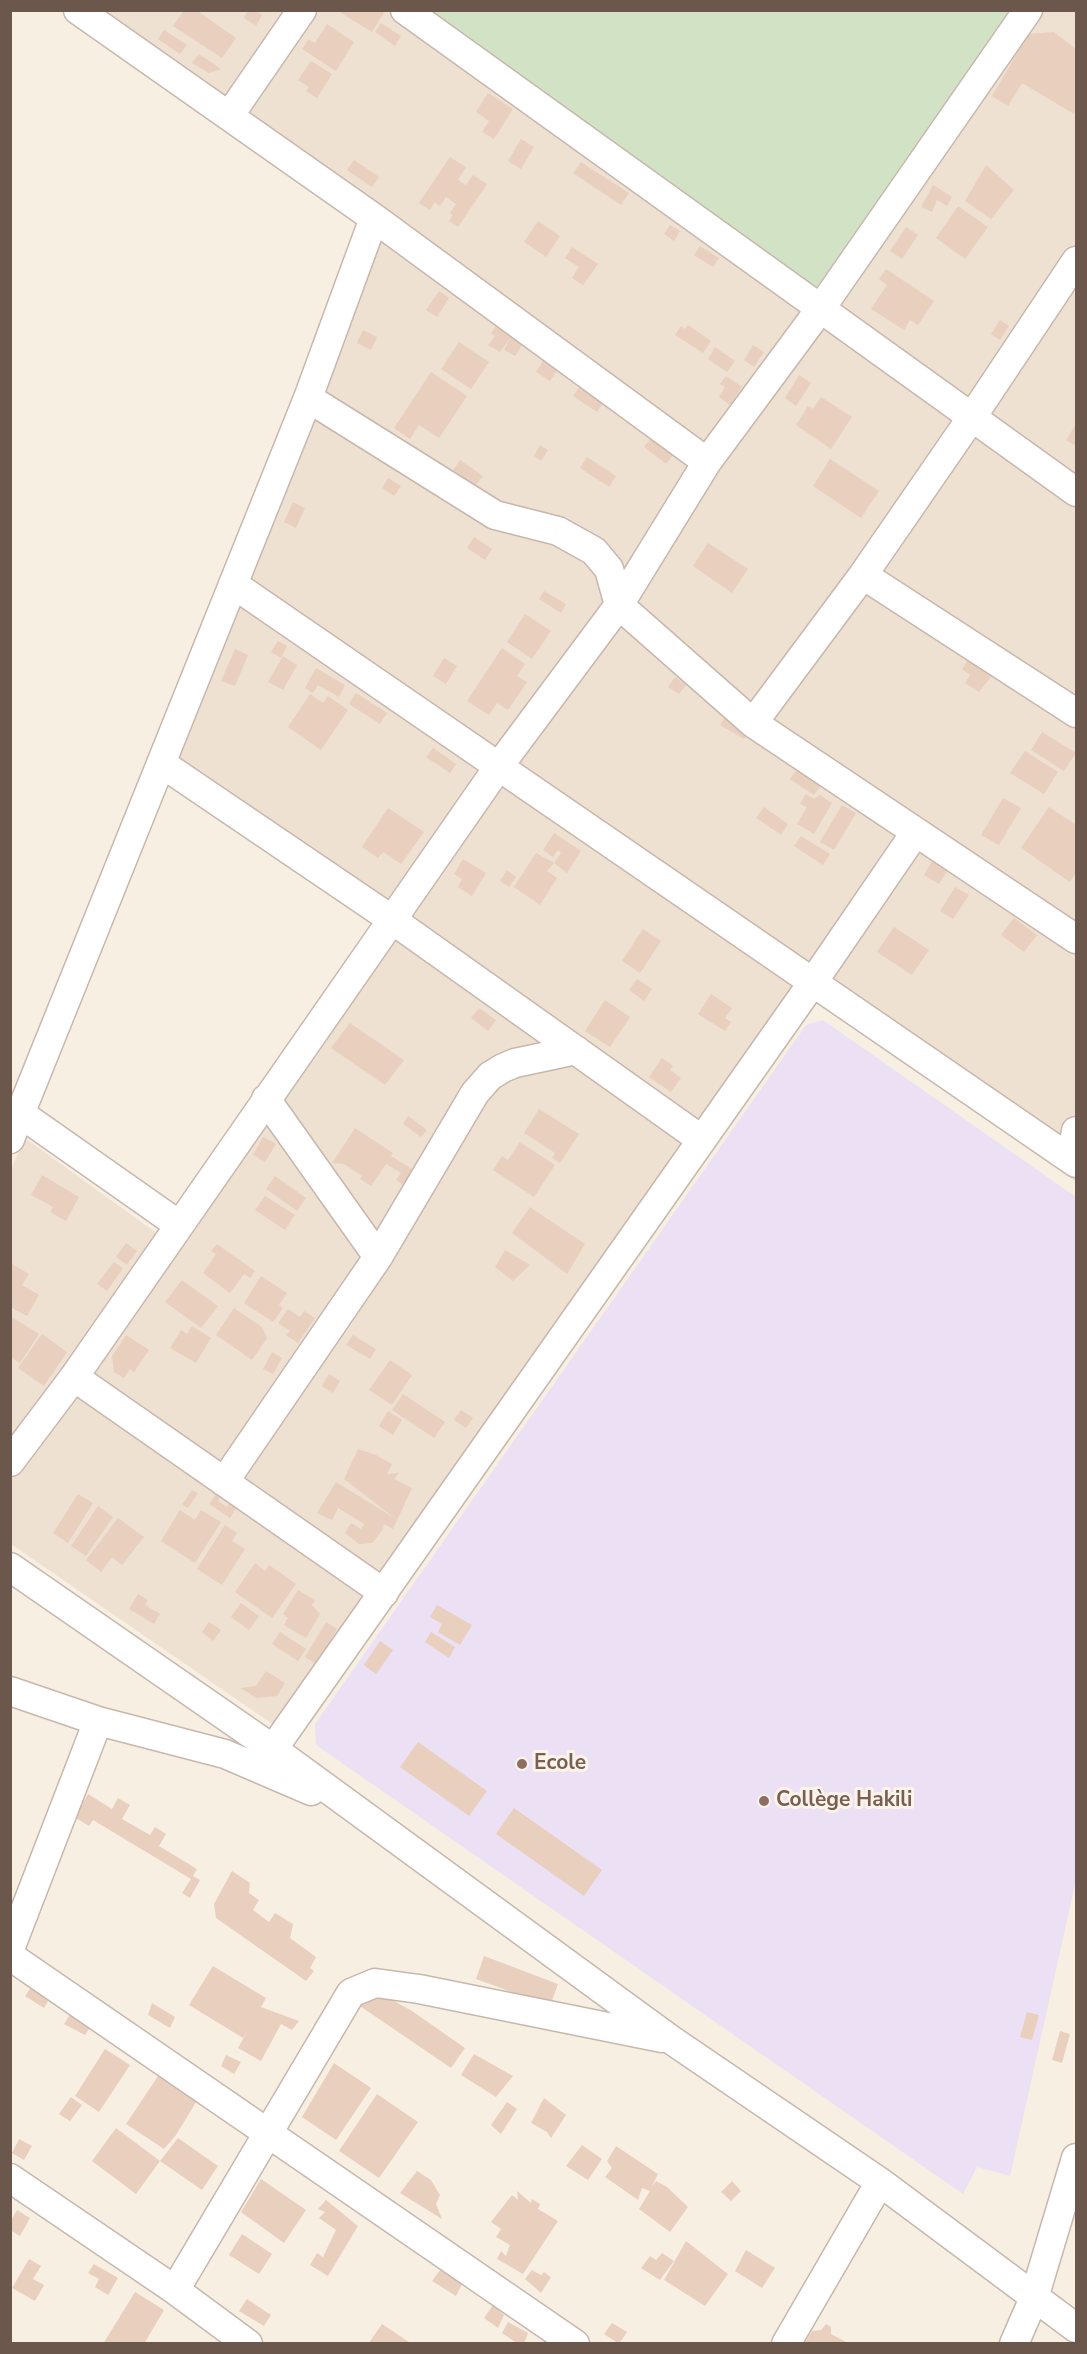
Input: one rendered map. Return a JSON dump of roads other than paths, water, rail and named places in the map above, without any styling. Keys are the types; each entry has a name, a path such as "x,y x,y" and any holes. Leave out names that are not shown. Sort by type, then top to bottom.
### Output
{"street":[{"path":"78,10 374,218 707,462"},
{"path":"229,116 302,10"},
{"path":"405,10 1077,492"},
{"path":"10,1462 74,1377 499,766 619,605 707,462 821,308 1028,10"},
{"path":"179,1225 16,1126 308,398 374,218"},
{"path":"753,723 863,575 1077,261"},
{"path":"308,398 495,515 558,531 594,551 609,569 619,605 753,723 1077,939"},
{"path":"863,575 1077,713"},
{"path":"233,584 1074,1161 1077,1131"},
{"path":"161,763 391,919 702,1140"},
{"path":"273,1749 813,982 915,832"},
{"path":"224,1482 378,1257 475,1093 490,1076 515,1063 576,1050"},
{"path":"266,1100 378,1257"},
{"path":"74,1377 384,1593"},
{"path":"10,1567 273,1749 670,2039 880,2182 1077,2328"},
{"path":"10,1691 98,1721 225,1754 359,1812"},
{"path":"10,1949 98,1721"},
{"path":"10,1956 575,2343"},
{"path":"175,2290 351,1993 375,1983 420,1989 670,2039"},
{"path":"1014,2343 1034,2298 1077,2158"},
{"path":"10,2178 175,2290 248,2343"},
{"path":"786,2343 880,2182"}],"place":[{"name":"Ecole","path":"522,1764"},
{"name":"Collège Hakili","path":"764,1801"}]}
